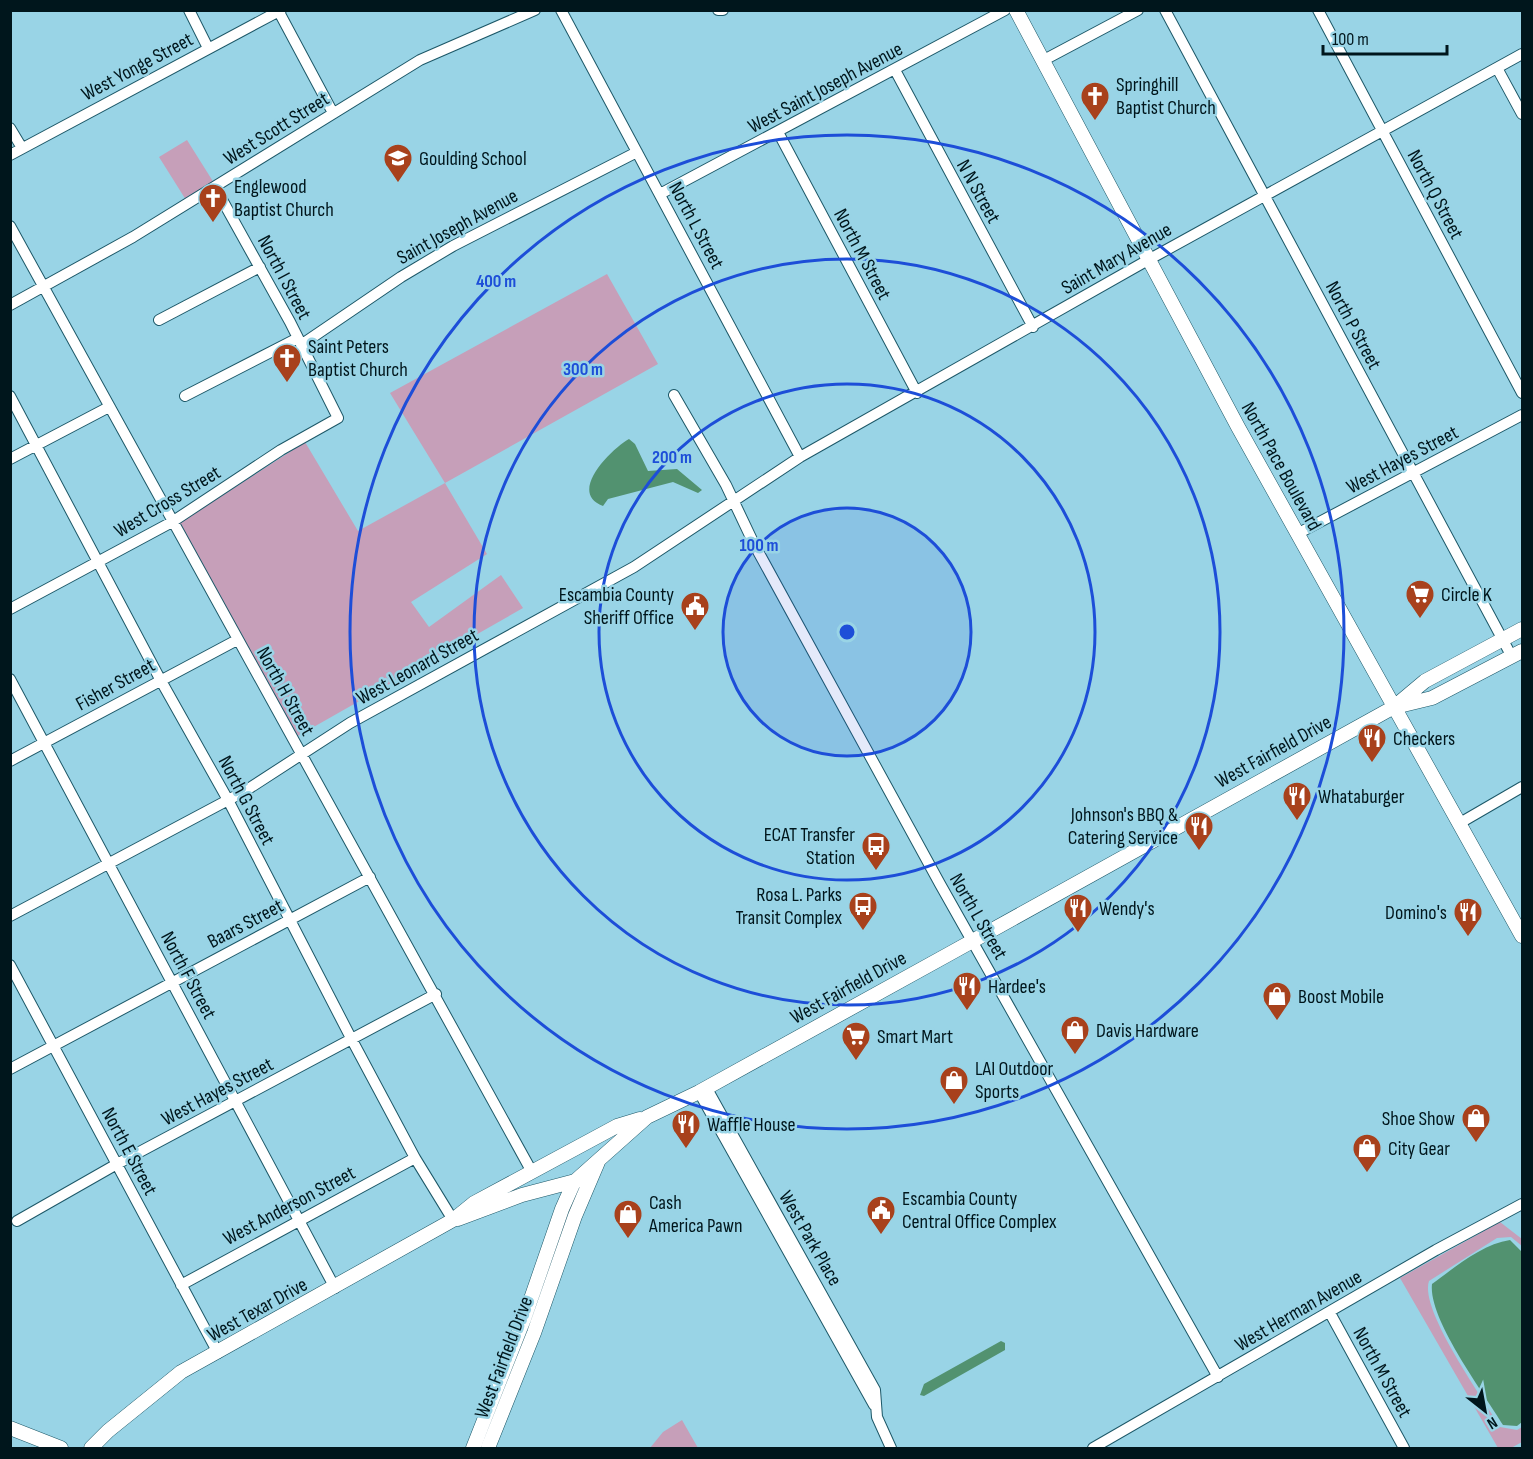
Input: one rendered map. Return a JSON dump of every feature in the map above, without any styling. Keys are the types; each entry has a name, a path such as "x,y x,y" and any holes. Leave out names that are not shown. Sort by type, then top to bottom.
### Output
{"main road":[{"name":"North Pace Boulevard","path":"1016,10 1148,260 1297,534 1522,936"},
{"name":"West Fairfield Drive","path":"488,1449 534,1333 591,1176 602,1155 647,1117 973,941 1394,707 1425,681 1522,629"},
{"name":"West Fairfield Drive","path":"1394,707 1432,698 1517,654"},
{"name":"West Texar Drive","path":"92,1449 164,1385 453,1220 474,1203 617,1126 647,1117"},
{"path":"574,1182 602,1155"},
{"name":"West Texar Drive","path":"453,1220 475,1215 522,1195 591,1176"},
{"name":"West Fairfield Drive","path":"473,1449 574,1182"},
{"path":"10,1428 62,1449"}],"street":[{"path":"189,10 208,48"},
{"name":"West Scott Street","path":"10,305 215,187 429,55 535,10"},
{"name":"North L Street","path":"561,10 800,457"},
{"name":"West Saint Joseph Avenue","path":"660,194 1005,10"},
{"path":"1042,61 1138,10"},
{"name":"North P Street","path":"1165,10 1502,640 1517,654"},
{"name":"North Q Street","path":"1318,10 1522,393"},
{"path":"280,11 333,113"},
{"name":"West Yonge Street","path":"10,155 280,11"},
{"name":"Saint Mary Avenue","path":"732,501 800,457 917,393 1148,260 1522,54"},
{"path":"1497,68 1522,114"},
{"name":"N N Street","path":"895,70 1033,327"},
{"path":"10,128 22,148"},
{"name":"North M Street","path":"778,132 917,393"},
{"name":"Saint Joseph Avenue","path":"185,396 299,342 453,246 637,152"},
{"name":"North I Street","path":"215,187 260,267 338,418"},
{"name":"North H Street","path":"10,226 172,522 436,994 532,1172"},
{"path":"159,320 260,267"},
{"path":"674,395 726,485 732,501"},
{"name":"North G Street","path":"10,396 160,679 228,800 288,921 415,1158 453,1220"},
{"path":"10,459 109,407"},
{"name":"West Hayes Street","path":"1297,534 1522,415"},
{"name":"West Cross Street","path":"10,609 172,522 281,450 338,418"},
{"name":"North L Street","path":"732,501 973,941 1218,1377"},
{"name":"West Leonard Street","path":"10,916 228,800 350,723 634,567 732,501"},
{"name":"Fisher Street","path":"10,761 237,639"},
{"name":"North F Street","path":"10,679 335,1288"},
{"path":"1460,823 1522,787"},
{"name":"Baars Street","path":"10,1069 370,877"},
{"name":"North E Street","path":"10,965 218,1353"},
{"name":"West Hayes Street","path":"16,1221 117,1164 436,994"},
{"name":"West Park Place","path":"702,1089 875,1390 881,1431 891,1449"},
{"name":"West Anderson Street","path":"181,1285 415,1158"},
{"name":"West Herman Avenue","path":"1092,1449 1446,1245 1522,1204"},
{"name":"North M Street","path":"1330,1313 1404,1449"}],"shaded area":[{"path":"187,140 214,183 186,200 159,157"},
{"path":"607,274 658,364 445,483 390,393"},
{"path":"629,439 635,444 648,471 677,469 702,490 698,493 673,482 608,499 603,506 593,500 589,491 596,471 612,452"},
{"path":"305,442 358,531 445,483 487,554 411,602 429,627 501,575 523,608 296,737 178,524"},
{"path":"1500,1222 1522,1239 1522,1246 1511,1237 1497,1238 1429,1281 1428,1294 1433,1312 1454,1354 1500,1427 1517,1430 1522,1427 1522,1442 1511,1448 1498,1448 1400,1278"},
{"path":"1510,1240 1522,1252 1522,1422 1517,1426 1503,1425 1459,1356 1439,1316 1433,1299 1432,1284 1479,1251"},
{"path":"1001,1341 1005,1343 1005,1350 924,1396 920,1395 924,1384"},
{"path":"682,1420 698,1448 650,1448 663,1432"}],"place":[{"name":"Springhill Baptist Church","path":"1095,122"},
{"name":"Goulding School","path":"398,184"},
{"name":"Englewood Baptist Church","path":"213,224"},
{"name":"Saint Peters Baptist Church","path":"287,384"},
{"name":"Circle K","path":"1420,620"},
{"name":"Escambia County Sheriff Office","path":"695,632"},
{"name":"Checkers","path":"1372,764"},
{"name":"Whataburger","path":"1297,822"},
{"name":"Johnson's BBQ & Catering Service","path":"1199,852"},
{"name":"ECAT Transfer Station","path":"876,872"},
{"name":"Rosa L. Parks Transit Complex","path":"863,932"},
{"name":"Wendy's","path":"1078,934"},
{"name":"Domino's","path":"1468,938"},
{"name":"Hardee's","path":"967,1012"},
{"name":"Boost Mobile","path":"1277,1022"},
{"name":"Davis Hardware","path":"1075,1056"},
{"name":"Smart Mart","path":"856,1062"},
{"name":"LAI Outdoor Sports","path":"954,1106"},
{"name":"Shoe Show","path":"1476,1144"},
{"name":"Waffle House","path":"686,1150"},
{"name":"City Gear","path":"1367,1174"},
{"name":"Escambia County Central Office Complex","path":"881,1236"},
{"name":"Cash America Pawn","path":"628,1240"}]}
